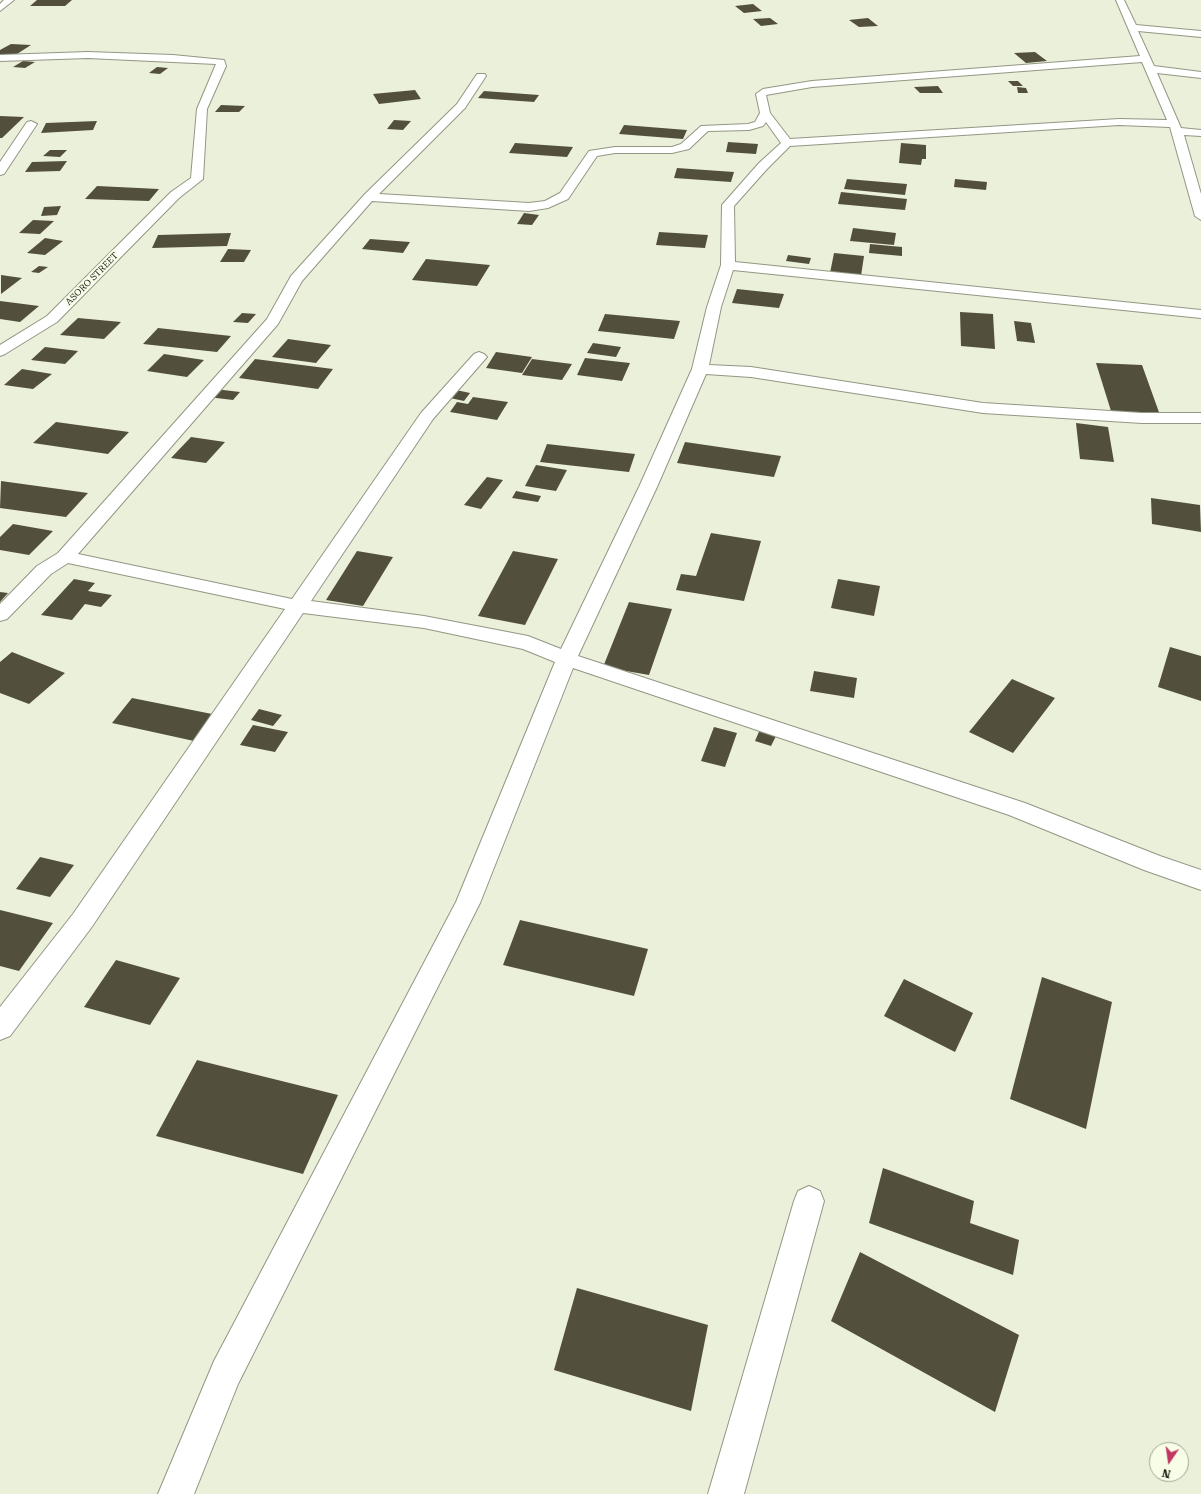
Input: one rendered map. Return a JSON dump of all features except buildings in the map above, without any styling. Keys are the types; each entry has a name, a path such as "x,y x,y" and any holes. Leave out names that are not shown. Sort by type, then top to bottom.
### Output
{"street":[{"path":"0,8 10,0"},
{"path":"1120,0 1176,127 1201,216"},
{"path":"1133,28 1201,34"},
{"name":"ASORO STREET","path":"0,58 88,55 173,58 220,62 221,66 202,109 197,179 175,195 52,319 0,351"},
{"path":"787,143 765,113 761,94 779,88 1028,67 1148,64 1201,75"},
{"path":"0,615 44,570 65,558 273,321 296,279 369,197 461,106 481,76"},
{"path":"369,197 461,204 529,207 548,204 564,196 593,153 615,150 672,150 685,147 705,128 749,127 759,124 765,113"},
{"path":"176,1494 226,1373 468,903 566,659 648,487 700,369 714,307 728,265 728,204 763,166 787,143 1119,122 1176,127 1201,133"},
{"path":"0,171 31,124"},
{"path":"728,265 1201,314"},
{"path":"0,1028 82,922 427,416 479,357"},
{"path":"700,369 751,372 983,408 1142,418 1201,418"},
{"path":"65,558 298,606 424,622 528,643 566,659 1018,809 1152,863 1201,880"},
{"path":"726,1494 809,1201"}]}
